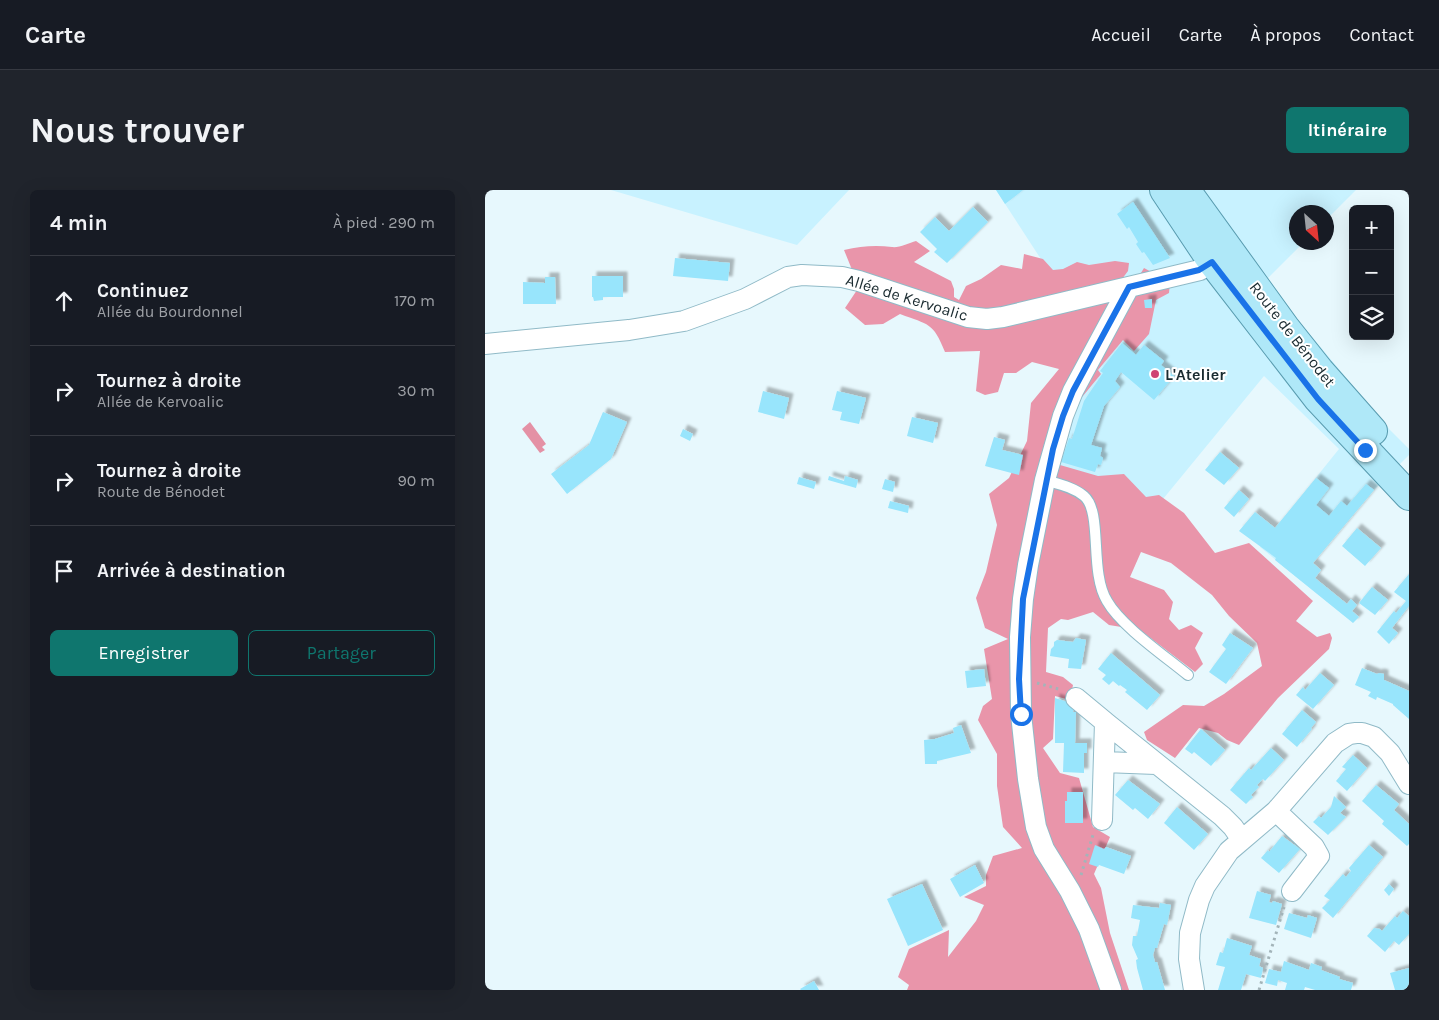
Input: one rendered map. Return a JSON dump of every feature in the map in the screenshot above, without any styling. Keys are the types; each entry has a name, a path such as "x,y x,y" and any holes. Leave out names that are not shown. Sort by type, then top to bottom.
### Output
{"main road":[{"name":"Route de Bénodet","path":"1164,190 1212,262 1337,390 1409,471"},
{"name":"Route de Bénodet","path":"1186,190 1278,329 1318,399 1409,496"}],"street":[{"name":"Allée de Kervoalic","path":"485,344 629,330 684,321 745,299 788,277 802,274 842,277 859,281 968,316 987,319 1026,312 1199,270 1212,262"},
{"path":"1212,262 1228,265 1278,329"},
{"path":"1111,990 1089,929 1070,891 1044,849 1036,827 1024,746 1019,679 1023,599 1045,480 1063,416 1073,391 1129,287"},
{"path":"1076,698 1221,816 1233,827 1242,840"},
{"path":"1102,820 1105,722"},
{"path":"1194,990 1189,953 1189,933 1199,900 1215,870 1229,851 1276,811 1335,743 1349,734 1362,733 1375,737 1390,753 1409,784"},
{"path":"1104,762 1156,764"},
{"path":"1276,811 1314,847 1319,856 1292,891"}],"lane":[{"path":"1045,480 1068,487 1083,495 1089,502 1094,518 1096,567 1099,587 1108,603 1119,617 1188,675"}],"path":[{"path":"1019,679 1049,685 1066,691 1076,698"},
{"path":"1070,891 1079,882 1097,825 1102,820"},
{"path":"1259,990 1288,895 1292,891"}],"shaded area":[{"path":"611,190 849,190 797,245"},
{"path":"996,190 1356,190 1334,212 1334,205 1289,205 1289,250 1296,250 1268,278 1302,325 1390,430 1409,449 1409,455 1374,490 1299,579 1260,547 1339,449 1264,376 1145,521 1053,471 1125,278 1061,290"},
{"path":"916,241 930,251 914,262 951,281 954,297 959,300 966,286 981,279 1001,265 1022,269 1024,254 1043,259 1053,270 1063,269 1077,262 1089,265 1115,261 1129,263 1128,271 1113,291 1136,281 1144,268 1170,282 1169,293 1156,300 1149,334 1134,351 1123,340 1098,370 1101,374 1078,402 1060,465 1098,476 1124,474 1146,497 1159,495 1184,513 1215,553 1249,543 1313,601 1296,621 1317,637 1330,633 1332,638 1329,649 1278,698 1239,745 1227,740 1218,733 1199,728 1175,758 1147,740 1144,732 1183,705 1204,706 1262,666 1257,643 1229,616 1212,595 1171,563 1141,552 1130,577 1164,590 1173,602 1169,619 1179,630 1191,625 1203,633 1195,648 1203,664 1195,672 1140,630 1109,625 1093,612 1068,620 1061,619 1048,628 1046,672 1063,677 1073,685 1070,700 1055,696 1053,739 1043,748 1060,773 1079,778 1093,827 1110,837 1094,874 1101,888 1110,933 1129,990 907,990 909,985 898,977 909,949 949,930 948,957 976,921 984,905 964,897 986,886 986,875 993,856 1022,848 1003,827 997,786 997,754 978,720 983,706 992,699 984,649 1008,639 985,628 976,598 986,572 997,525 989,494 1009,478 1027,441 1031,403 1059,369 1032,362 1016,373 1004,373 998,392 985,395 976,391 980,351 945,352 937,335 924,323 900,314 883,324 865,325 845,308 859,287 844,250 868,246 898,247"},
{"path":"530,422 546,444 542,447 545,450 540,453 522,429"}],"building":[{"path":"996,190 1023,190 1005,204"},
{"path":"1133,202 1170,258 1153,265 1136,244 1138,242 1129,227 1127,229 1117,214"},
{"path":"973,207 988,222 947,263 934,252 937,249 920,232 935,217 949,231"},
{"path":"675,258 730,263 728,281 673,276"},
{"path":"592,276 623,276 623,297 603,297 603,300 594,301 592,297"},
{"path":"545,277 555,277 556,304 523,304 523,282 545,283"},
{"path":"1152,299 1152,308 1145,308 1144,300"},
{"path":"1122,343 1136,355 1144,345 1164,361 1161,365 1174,376 1154,400 1121,372 1115,381 1120,387 1104,406 1091,445 1102,448 1100,456 1103,458 1101,465 1098,464 1095,472 1061,462 1069,438 1072,439 1084,401 1103,373 1100,371"},
{"path":"763,391 789,398 784,419 758,412"},
{"path":"837,391 866,398 859,424 840,420 842,412 832,410"},
{"path":"603,412 627,422 611,459 567,494 551,474 589,445"},
{"path":"912,417 938,423 933,443 907,436"},
{"path":"683,429 693,434 690,441 680,436"},
{"path":"994,437 1005,440 1002,450 1023,455 1019,475 985,466"},
{"path":"1220,452 1239,468 1224,485 1205,470"},
{"path":"829,476 844,481 845,476 858,480 856,488 828,480"},
{"path":"799,477 816,482 814,489 797,484"},
{"path":"1316,478 1329,488 1316,505 1329,516 1341,501 1347,506 1366,484 1374,490 1313,563 1321,570 1315,578 1347,604 1351,599 1357,605 1352,611 1359,617 1353,623 1275,560 1276,558 1239,531 1255,512 1275,528"},
{"path":"885,479 895,482 893,492 882,489"},
{"path":"1239,490 1249,499 1234,517 1224,508"},
{"path":"890,501 909,506 908,513 888,508"},
{"path":"1357,528 1381,548 1365,566 1342,546"},
{"path":"1409,574 1409,606 1392,628 1398,633 1389,644 1377,632 1394,611 1396,613 1406,601 1394,592"},
{"path":"1372,587 1388,600 1375,615 1359,603"},
{"path":"1230,633 1253,648 1226,684 1209,672 1226,649 1222,645"},
{"path":"1076,638 1086,640 1081,669 1068,668 1069,659 1050,656 1054,642 1057,640 1073,642"},
{"path":"1111,653 1160,695 1147,710 1125,692 1127,690 1120,685 1113,681 1109,685 1102,679 1106,675 1098,669"},
{"path":"1362,668 1377,674 1384,674 1384,680 1409,691 1409,719 1393,704 1377,697 1376,700 1368,696 1371,692 1355,685"},
{"path":"984,669 986,686 967,688 965,671"},
{"path":"1320,673 1334,685 1313,709 1296,695 1303,687 1305,690"},
{"path":"1055,698 1074,704 1073,712 1076,712 1075,743 1087,743 1087,753 1084,753 1084,773 1063,772 1064,743 1055,743"},
{"path":"1302,710 1316,722 1297,747 1282,734"},
{"path":"961,725 971,753 937,761 937,764 925,764 924,740 935,739 954,733 953,728"},
{"path":"1201,729 1225,750 1211,766 1194,752 1192,754 1185,749"},
{"path":"1271,748 1284,760 1265,781 1263,779 1257,785 1259,787 1246,804 1230,790 1249,768 1251,770"},
{"path":"1353,755 1367,768 1347,791 1336,781 1346,769 1342,767"},
{"path":"1128,780 1160,804 1148,819 1135,808 1133,810 1115,795"},
{"path":"1376,785 1399,804 1394,810 1409,824 1409,844 1407,846 1382,824 1384,821 1362,801"},
{"path":"1067,792 1083,792 1083,823 1065,823"},
{"path":"1334,796 1346,807 1340,813 1346,817 1328,835 1313,822 1319,816 1321,818 1331,807"},
{"path":"1177,807 1208,834 1194,850 1164,823"},
{"path":"1282,836 1300,849 1279,873 1261,858 1268,850 1269,852"},
{"path":"1095,845 1131,856 1124,874 1099,865 1098,867 1089,864"},
{"path":"1369,845 1383,857 1333,918 1322,908 1330,900 1324,896 1343,874 1346,877 1351,871 1349,868"},
{"path":"975,865 984,883 960,897 950,879"},
{"path":"922,884 943,930 908,946 887,899"},
{"path":"1389,884 1394,889 1389,896 1384,890"},
{"path":"1257,891 1271,895 1269,902 1272,903 1273,901 1282,904 1276,925 1249,918"},
{"path":"1160,903 1171,905 1167,925 1164,924 1153,955 1155,962 1157,962 1165,990 1143,990 1137,968 1136,960 1138,959 1132,945 1133,936 1137,936 1140,920 1131,918 1133,905 1159,908"},
{"path":"1403,911 1409,916 1409,934 1399,945 1394,941 1385,952 1367,936 1374,928 1382,931 1395,916 1397,918"},
{"path":"1289,913 1307,918 1308,915 1317,918 1311,938 1284,929"},
{"path":"1227,938 1252,946 1249,955 1261,959 1259,966 1263,968 1261,978 1246,974 1241,990 1218,990 1225,967 1216,965 1220,952 1223,953"},
{"path":"1284,961 1309,970 1311,963 1322,967 1321,970 1340,977 1339,979 1353,983 1351,990 1315,990 1305,987 1304,990 1285,990 1287,983 1278,980 1277,986 1265,983 1269,969 1281,972"},
{"path":"1409,968 1409,990 1395,990 1390,973"},
{"path":"814,981 819,990 800,989"}],"place":[{"name":"L'Atelier","path":"1155,374"}],"route":[{"path":"1021,714 1019,679 1021,618 1028,565 1045,480 1063,416 1073,391 1129,287 1199,270 1212,262 1318,399 1365,450"}]}
